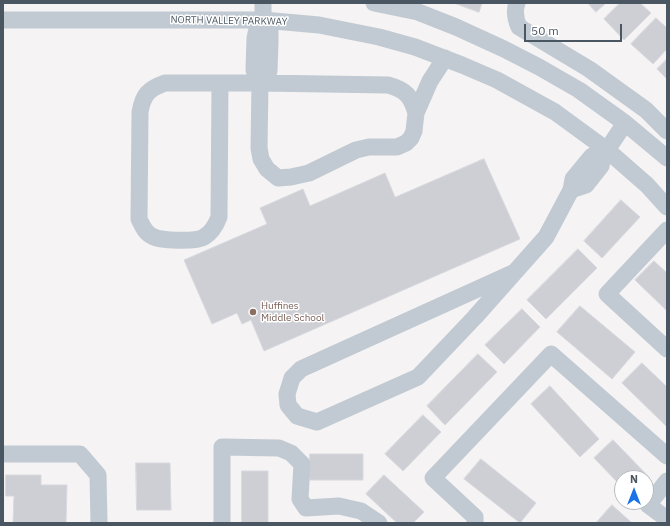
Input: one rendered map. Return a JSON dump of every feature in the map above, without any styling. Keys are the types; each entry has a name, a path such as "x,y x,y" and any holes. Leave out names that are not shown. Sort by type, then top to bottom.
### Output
{"street":[{"path":"263,3 263,20 257,29 255,38 254,70 260,83 259,148 261,159 267,169 278,178 309,173 356,150 369,147 397,147 406,143 411,138 414,131 416,113 430,81 445,58"},
{"path":"374,3 420,8 539,67 579,90 625,123 667,158"},
{"path":"517,3 515,18 519,26 588,69 646,110 667,131"},
{"name":"NORTH VALLEY PARKWAY","path":"3,20 263,20 319,25 379,36 445,58 497,80 555,112 647,185 667,207"},
{"path":"220,83 219,217 216,225 203,238 190,240 163,240 151,236 143,228 139,219 140,112 141,104 144,98 153,88 165,83 220,83 260,83 388,85 406,93 412,102 416,113"},
{"path":"515,272 301,369 292,378 287,394 288,406 297,416 317,422 418,377 475,317 515,272 546,237 571,190 586,185 601,166 605,153 625,123"},
{"path":"667,230 607,294 667,349"},
{"path":"475,523 475,517 433,478 551,354 667,456"},
{"path":"222,523 222,447 279,448 291,452 302,464 300,499 306,508 339,506 361,511 379,523"},
{"path":"3,454 80,454 98,475 99,523"},
{"path":"667,481 648,505 667,520"}],"building":[{"path":"454,3 482,3 479,12"},
{"path":"588,3 606,3 596,12"},
{"path":"620,3 640,3 651,13 624,40 604,19"},
{"path":"656,18 667,28 667,49 653,64 631,44"},
{"path":"667,59 667,79 657,69"},
{"name":"Huffines Middle School","path":"484,159 520,239 264,351 251,320 242,324 237,313 212,324 184,260 267,224 260,208 303,189 310,206 385,173 395,197"},
{"path":"621,200 640,217 602,258 584,241"},
{"path":"578,249 597,268 546,319 527,300"},
{"path":"654,261 667,273 667,311 635,280"},
{"path":"580,306 635,352 612,379 557,332"},
{"path":"522,309 540,327 504,364 485,345"},
{"path":"478,354 497,372 445,425 427,406"},
{"path":"642,363 667,387 667,427 622,383"},
{"path":"550,386 599,439 580,457 531,404"},
{"path":"423,415 441,432 403,471 385,454"},
{"path":"613,440 642,470 614,470 614,479 594,458"},
{"path":"310,454 363,454 363,480 310,480"},
{"path":"481,459 536,503 520,523 464,479"},
{"path":"136,463 170,463 171,510 137,510"},
{"path":"242,471 268,471 268,523 242,523"},
{"path":"6,475 41,475 41,485 67,485 66,523 13,523 14,496 6,496"},
{"path":"384,475 424,512 413,523 397,523 366,494"},
{"path":"612,505 614,510 618,510 632,523 596,523"}],"place":[{"name":"Huffines Middle School","path":"253,312"}]}
